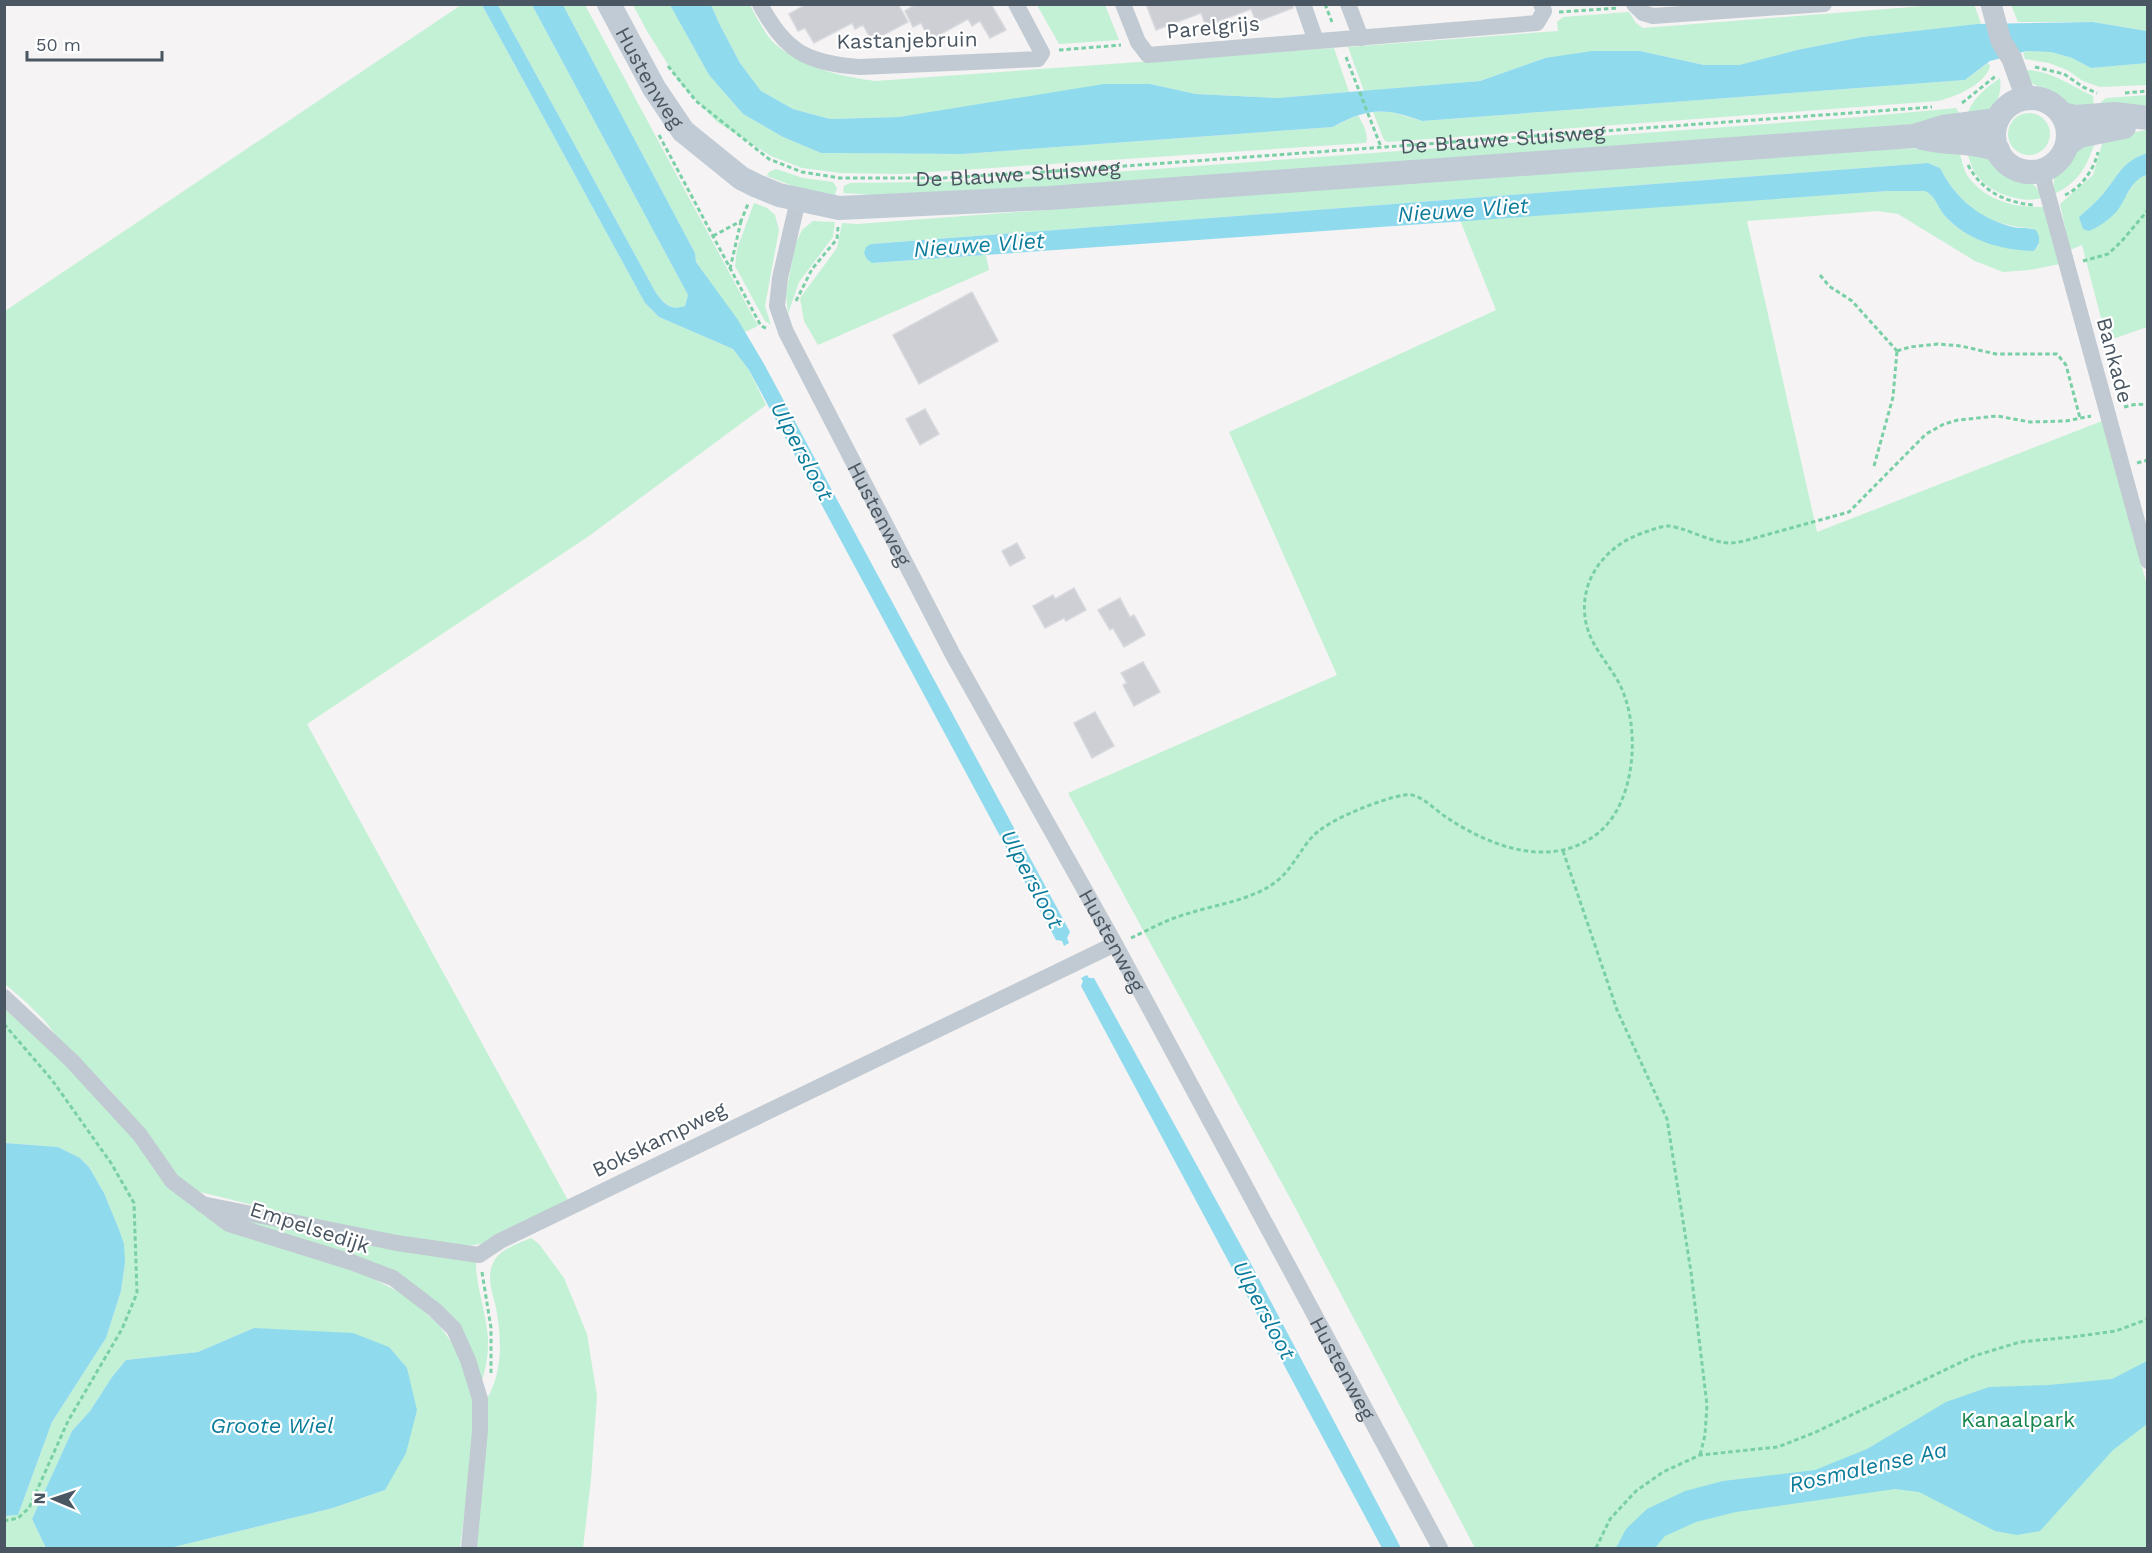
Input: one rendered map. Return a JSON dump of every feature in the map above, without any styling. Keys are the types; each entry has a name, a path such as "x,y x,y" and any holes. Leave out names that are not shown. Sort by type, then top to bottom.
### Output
{"main road":[{"name":"Hustenweg","path":"609,4 654,88 683,131 741,178 779,195 798,200"},
{"path":"2046,101 2062,114 2075,117 2115,114 2148,118 2115,130 2079,136 2067,145 2057,161 2041,170 2028,171 2016,168 2005,161 1998,150 1995,132 2012,107 2046,101"},
{"name":"De Blauwe Sluisweg","path":"798,200 839,208 1049,198 1914,136 2012,107"},
{"path":"2062,114 2067,126 2067,145"},
{"name":"De Blauwe Sluisweg","path":"1914,136 1943,142 1984,145 1998,150"}],"street":[{"name":"Kastanjebruin","path":"760,4 782,39 801,54 830,65 903,67 1038,59 1042,53"},
{"path":"1016,4 1042,53"},
{"name":"Parelgrijs","path":"1123,4 1138,42 1148,55 1537,23 1543,8"},
{"path":"1303,4 1316,41"},
{"path":"1348,4 1361,38"},
{"path":"1634,5 1643,13 1653,16 1824,4"},
{"path":"1991,4 2006,61 2012,107"},
{"name":"Bankade","path":"2041,170 2148,561"},
{"name":"Hustenweg","path":"798,200 780,278 777,306 786,332 953,655 1115,944 1440,1548"},
{"name":"Bokskampweg","path":"479,1255 500,1241 1115,944"},
{"name":"Empelsedijk","path":"4,997 72,1061 140,1135 172,1181 229,1224 351,1262 393,1278 435,1310 454,1329 468,1360 480,1398 480,1431 469,1548"},
{"path":"202,1204 397,1244 479,1255"}],"path":[{"path":"1543,8 1559,12 1634,5"},
{"path":"1339,40 1381,147"},
{"path":"1042,53 1138,42"},
{"name":"Hustenweg","path":"663,60 696,101 769,159 802,172 840,178"},
{"path":"1957,104 1964,102 1996,75 2006,61 2046,68 2064,74 2083,87 2098,93"},
{"path":"2118,93 2148,91"},
{"name":"De Blauwe Sluisweg","path":"840,178 944,178 1937,106"},
{"path":"713,236 761,326 776,332 786,332 798,295 813,268 837,239 840,178"},
{"path":"2067,265 2108,254 2148,210"},
{"path":"730,269 741,221"},
{"path":"1820,275 1829,286 1852,301 1897,351 1893,397 1874,466"},
{"path":"1897,351 1938,344 1996,354 2057,354 2066,364 2080,418"},
{"path":"1115,944 1188,913 1220,906 1258,891 1277,880 1299,857 1313,836 1328,824 1356,810 1405,794 1419,796 1448,818 1482,837 1531,853 1563,851 1596,834 1613,816 1626,792 1632,753 1629,711 1619,683 1598,652 1586,624 1585,602 1593,572 1614,546 1636,534 1668,526 1728,543 1849,513 1926,434 1958,420 1997,416 2030,422 2080,418 2137,404 2148,405"},
{"path":"1563,851 1617,1010 1667,1119 1691,1272 1707,1405 1705,1435 1700,1455"},
{"path":"4,1024 52,1080 111,1162 134,1203 137,1293 122,1329 68,1421 29,1508 18,1518 4,1521"},
{"path":"479,1255 491,1328 491,1374 480,1398"},
{"path":"1596,1548 1610,1519 1636,1491 1663,1472 1700,1455 1778,1447 1816,1432 1974,1356 2019,1342 2072,1338 2116,1331 2148,1319"}],"green space":[{"path":"1974,4 1981,24 1862,37 1739,65 1704,65 1640,51 1545,58 1480,81 1364,91 1348,47 1558,31 1557,22 1563,17 1629,12 1636,23 1643,28"},
{"path":"461,5 482,5 645,303 659,317 733,349 749,370 766,405 589,536 307,724 570,1204 502,1237 488,1242 462,1246 326,1223 196,1191 178,1177 111,1091 45,1021 5,984 5,311"},
{"path":"498,5 532,5 688,295 685,306 672,307 656,293"},
{"path":"563,5 585,5 758,326 745,332 696,262 695,253"},
{"path":"633,5 670,5 709,75 743,114 783,137 821,153 962,154 1333,127 1358,115 1367,139 1366,143 901,174 841,173 802,168 771,156 717,122 679,82"},
{"path":"711,5 750,5 767,35 786,52 822,70 875,81 1334,48 1349,92 1277,98 1196,94 1150,84 899,117 830,119 793,109 761,91 740,63"},
{"path":"1037,5 1105,5 1119,40 1059,44"},
{"path":"2011,5 2147,5 2147,31 2093,22 2018,22"},
{"path":"2027,51 2051,52 2072,58 2091,68 2147,63 2147,85 2100,87 2083,81 2067,70 2049,63 2025,59 2023,53"},
{"path":"1988,63 1990,66 1987,73 1976,84 1961,93 1938,101 1388,142 1384,140 1373,112 1391,112 1422,121 1965,80"},
{"path":"2030,70 2055,77 2093,96 2094,108 2066,104 2050,91 2033,84 2023,71"},
{"path":"2000,78 1999,95 1992,106 1965,120 1978,96"},
{"path":"2147,95 2147,107 2101,109 2101,102 2106,98"},
{"path":"1956,108 1960,114 1957,121 1892,126 1026,190 874,195 843,193 844,186 850,183 994,181"},
{"path":"2029,113 2037,114 2044,119 2049,126 2049,142 2044,149 2037,154 2029,155 2021,154 2014,149 2009,142 2008,134 2009,126 2014,119 2021,114"},
{"path":"2147,130 2147,153 2126,165 2100,197 2079,217 2127,195 2136,180 2147,175 2147,327 2107,341 2082,245 2070,250 2060,204 2093,175 2104,137"},
{"path":"2096,140 2081,172 2070,184 2054,194 2054,179 2062,165 2078,146"},
{"name":"Kanaalpark","path":"1958,148 1967,175 1983,191 2012,204 2044,207 2060,264 2003,272 1975,261 1898,214 1878,211 1747,221 1817,532 2102,421 2148,589 2147,1548 1475,1548 1296,1209 1068,793 1337,675 1229,432 1496,310 1460,220 1888,191 1925,191 1931,195 1954,225 1986,241 2034,251 2039,245 2031,228 2001,223 1977,212 1957,193 1940,168 1928,163 871,244 872,263 986,255 989,270 818,345 804,321 800,298 837,248 842,223 857,224 1862,149"},
{"path":"1965,148 1984,153 2002,171 2032,183 2045,197 2017,199 1998,192 1976,174"},
{"path":"776,169 803,178 833,182 837,188 835,195 798,188 767,176 769,172"},
{"path":"754,203 767,208 775,215 779,230 765,306 771,325 765,321 735,266 737,249"},
{"path":"813,221 835,222 833,237 799,282 788,314 786,294 795,245 802,230"},
{"path":"5,1007 93,1091 170,1184 200,1212 218,1224 364,1274 407,1296 439,1325 452,1343 462,1363 471,1389 475,1432 460,1548 170,1548 333,1508 385,1490 254,1328 198,1352 126,1360 90,1411 72,1431 32,1519 46,1548 5,1548 5,1516 18,1515 52,1422 106,1338 121,1291 125,1263 118,1227 104,1193 89,1167 80,1158 58,1147 5,1143"},
{"path":"233,1217 476,1262 488,1338 487,1361 481,1383 440,1306"},
{"path":"531,1238 539,1244 564,1278 587,1334 597,1396 583,1548 472,1548 485,1402 495,1380 500,1344 490,1274 493,1263 500,1254"}],"water":[{"name":"Ulpersloot","path":"482,5 498,5 656,293 668,306 675,308 685,306 688,295 532,5 563,5 695,253 696,262 738,320 764,364 1070,932 1067,938 1069,943 1064,946 1062,941 1056,940 749,370 733,349 659,317 645,303"},
{"path":"670,5 711,5 740,63 761,91 793,109 830,119 899,117 1104,84 1150,84 1196,94 1277,98 1480,81 1545,58 1592,51 1640,51 1704,65 1739,65 1862,37 1977,24 2093,22 2147,31 2148,63 2091,68 2072,58 2051,52 2027,51 1990,61 1965,80 1422,121 1397,113 1376,112 1356,116 1333,127 962,154 821,153 783,137 743,114 709,75"},
{"path":"2147,153 2147,175 2137,180 2117,211 2097,227 2089,231 2083,229 2079,217 2103,194 2126,165"},
{"name":"Nieuwe Vliet","path":"1928,163 1940,168 1952,188 1986,217 2009,226 2036,230 2039,236 2038,246 2034,251 2009,249 1986,243 1954,225 1931,195 1925,191 1888,191 872,263 864,253 866,247 871,244"},
{"name":"Ulpersloot","path":"1087,975 1089,978 1094,978 1250,1262 1401,1548 1382,1548 1081,986 1083,981 1081,978"},
{"path":"5,1143 58,1147 80,1158 89,1167 104,1193 118,1227 124,1244 125,1263 121,1291 106,1338 52,1422 18,1515 5,1516"},
{"name":"Groote Wiel","path":"254,1328 353,1333 389,1347 407,1368 417,1410 406,1453 385,1490 333,1508 170,1548 46,1548 32,1519 72,1431 90,1411 126,1360 198,1352"},
{"name":"Rosmalense Aa","path":"2147,1361 2147,1424 2113,1450 2040,1531 2017,1535 1995,1531 1919,1492 1895,1489 1736,1512 1696,1522 1665,1536 1655,1548 1616,1548 1626,1529 1647,1509 1685,1491 1723,1481 1815,1470 1867,1449 1946,1402 1989,1387 2049,1385 2112,1379"}],"building":[{"path":"807,4 898,4 908,22 872,41 863,25 855,29 852,23 814,43 805,28 798,31 789,14"},
{"path":"916,4 994,4 992,6 1006,30 990,38 980,21 972,26 968,19 930,40 921,23 913,27 905,11"},
{"path":"1146,4 1293,4 1293,8 1256,22 1251,9 1206,26 1201,13 1156,30"},
{"path":"972,292 998,341 919,384 893,335"},
{"path":"925,409 939,434 920,445 906,419"},
{"path":"1017,543 1025,558 1010,566 1002,551"},
{"path":"1074,588 1086,610 1066,621 1064,618 1045,628 1033,606 1053,595 1055,599"},
{"path":"1120,598 1130,617 1134,615 1145,635 1124,647 1113,628 1110,630 1098,610"},
{"path":"1143,662 1160,692 1134,706 1123,685 1127,683 1121,673"},
{"path":"1095,712 1114,746 1092,758 1074,723"}]}
